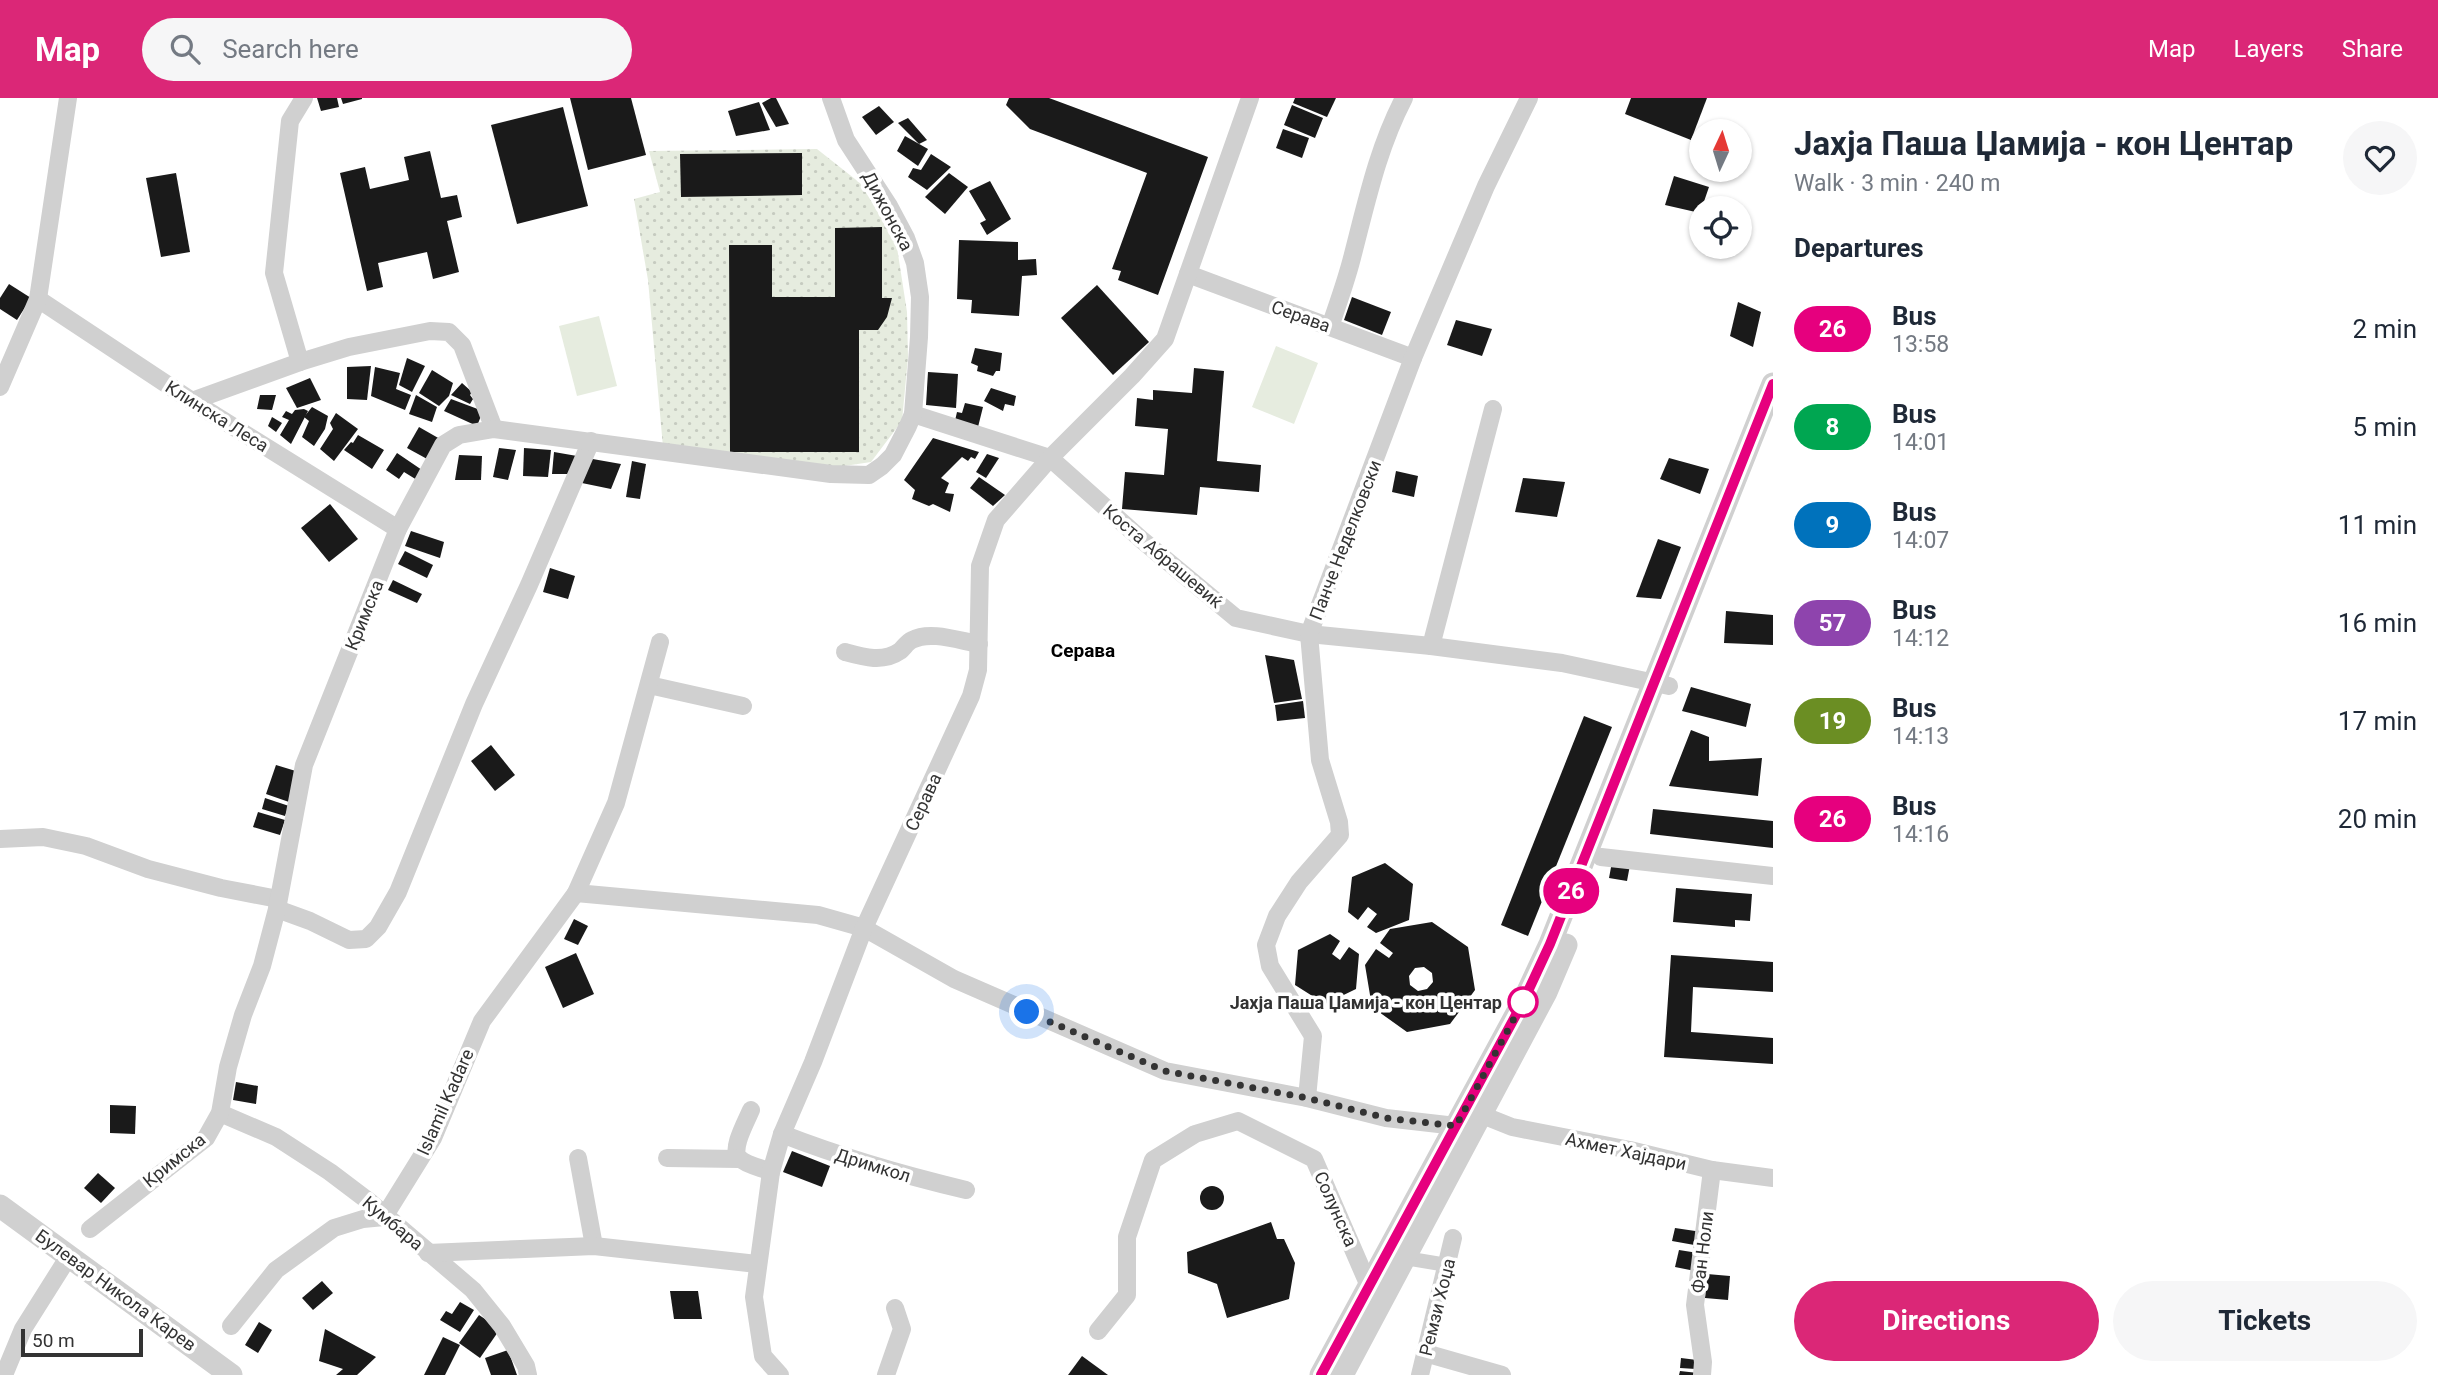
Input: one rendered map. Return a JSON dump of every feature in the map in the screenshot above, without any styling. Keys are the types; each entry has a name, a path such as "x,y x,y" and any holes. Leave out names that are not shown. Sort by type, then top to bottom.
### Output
{"street":[{"path":"0,387 38,299 68,98"},
{"path":"300,362 274,273 290,121 304,98"},
{"name":"Дижонска","path":"831,98 846,140 889,206 906,238 915,263 920,297 913,414"},
{"name":"Серава","path":"780,1375 763,1356 754,1297 771,1172 782,1133 813,1062 864,928 971,696 978,670 980,566 996,520 1051,458 1165,339 1250,98"},
{"path":"1330,327 1353,256 1377,160 1404,98"},
{"name":"Панче Неделковски","path":"1307,1098 1313,1036 1270,966 1266,945 1277,916 1299,882 1340,835 1339,822 1320,760 1309,634 1413,358 1486,186 1529,98"},
{"name":"Серава","path":"1188,274 1413,358"},
{"name":"Клинска Леса","path":"38,299 192,401 398,529"},
{"path":"192,401 349,346 430,331 449,332 462,345 494,429"},
{"path":"1342,1375 1546,992 1601,857 1773,384"},
{"path":"1432,646 1493,409"},
{"name":"Кримска","path":"90,1229 206,1138 220,1113 228,1067 243,1015 262,967 304,765 398,529 443,445 459,435 494,429 831,474 869,474 883,466 893,454 913,414"},
{"name":"Коста Абрашевиќ","path":"913,414 1051,458 1142,540 1236,618 1309,634 1562,663 1662,684"},
{"path":"1321,1375 1523,1002 1773,425"},
{"path":"0,839 43,837 86,846 160,872 277,904 349,940 366,939 378,927 398,891 474,704 591,441"},
{"path":"845,652 881,659 898,653 912,639 932,636 979,644"},
{"name":"Islamil Kadare","path":"384,1217 433,1138 482,1021 576,893 615,803 660,642"},
{"path":"649,685 743,706"},
{"path":"1601,857 1773,876"},
{"path":"576,893 818,915 864,928 954,979 1165,1071 1307,1098 1386,1118 1456,1126"},
{"path":"739,1159 736,1146 751,1110"},
{"name":"Кумбара","path":"220,1113 276,1138 330,1172 371,1203 384,1217 472,1290 502,1325 526,1366 528,1375"},
{"name":"Ахмет Хајдари","path":"1482,1115 1512,1127 1630,1150 1712,1170 1773,1178"},
{"name":"Солунска","path":"1098,1331 1127,1295 1127,1237 1153,1160 1195,1134 1238,1121 1314,1159 1369,1286"},
{"name":"Дримкол","path":"782,1133 817,1148 909,1177 966,1190"},
{"path":"578,1157 594,1247"},
{"path":"667,1158 739,1159 771,1172"},
{"name":"Фан Ноли","path":"1702,1375 1703,1362 1695,1305 1712,1170"},
{"name":"Булевар Никола Карев","path":"0,1206 231,1375"},
{"path":"231,1326 276,1270 334,1228 363,1219 384,1217"},
{"name":"Ремзи Хоџа","path":"1420,1375 1453,1238"},
{"path":"428,1253 594,1247 757,1264"},
{"path":"5,1375 23,1329 69,1256"},
{"path":"1405,1258 1447,1265"},
{"path":"887,1375 902,1329 895,1308"},
{"path":"1425,1353 1502,1375"}],"shaded area":[{"path":"817,149 860,183 896,241 907,312 908,357 902,421 871,462 831,468 663,447 648,280 634,199 660,192 649,151"},
{"path":"599,316 617,386 577,396 559,326"},
{"path":"1276,346 1318,363 1294,424 1252,407"}],"building":[{"path":"317,98 337,98 339,107 321,111"},
{"path":"341,98 362,98 362,99 343,104"},
{"path":"570,98 631,98 646,155 588,170"},
{"path":"776,98 789,124 776,127 762,103"},
{"path":"1009,98 1049,98 1208,157 1158,295 1118,280 1121,271 1112,269 1147,173 1030,129 1006,105"},
{"path":"1295,98 1336,98 1327,117 1293,103"},
{"path":"1631,98 1707,98 1699,119 1689,119 1689,139 1625,114"},
{"path":"759,102 770,130 736,136 728,111"},
{"path":"1292,105 1323,118 1315,138 1284,125"},
{"path":"879,106 894,122 876,135 862,117"},
{"path":"563,107 588,206 517,224 491,125"},
{"path":"908,118 927,140 919,144 898,123"},
{"path":"1283,129 1309,138 1302,158 1276,148"},
{"path":"905,136 928,149 918,166 897,151"},
{"path":"430,151 441,198 457,195 462,217 447,221 459,272 433,279 427,252 378,263 383,287 367,291 340,173 365,167 370,189 409,180 404,157"},
{"path":"802,153 802,195 681,197 680,154"},
{"path":"931,154 951,167 927,190 908,177 913,168 921,170"},
{"path":"176,173 190,252 161,257 146,178"},
{"path":"949,173 968,187 945,214 925,197"},
{"path":"1674,176 1709,187 1706,196 1689,196 1689,210 1665,205"},
{"path":"990,181 1011,219 987,235 980,223 986,220 969,191"},
{"path":"882,227 882,298 892,298 887,317 878,330 859,330 859,452 730,452 729,245 772,245 772,297 835,297 835,228"},
{"path":"959,240 1018,242 1018,260 1036,259 1037,275 1022,276 1019,316 971,313 972,300 957,299"},
{"path":"9,284 31,298 17,320 0,309 0,298"},
{"path":"1097,285 1149,342 1113,375 1061,318"},
{"path":"1352,297 1391,312 1382,335 1344,320"},
{"path":"1738,302 1761,312 1753,347 1730,336"},
{"path":"1456,320 1492,329 1482,356 1447,345"},
{"path":"975,348 1002,353 1000,371 996,371 993,376 977,371 978,366 971,363"},
{"path":"407,358 425,366 412,392 399,385"},
{"path":"371,366 367,400 347,399 347,367"},
{"path":"375,367 400,373 396,389 411,395 405,410 371,396"},
{"path":"1194,368 1224,371 1217,461 1261,465 1259,492 1200,487 1197,515 1122,509 1125,472 1164,475 1168,429 1135,426 1137,398 1153,400 1153,390 1192,393"},
{"path":"432,370 453,383 449,396 439,406 419,393"},
{"path":"928,372 958,374 956,408 926,405"},
{"path":"310,378 321,400 297,408 286,388"},
{"path":"462,383 472,392 470,395 473,399 470,404 451,395"},
{"path":"991,388 1016,396 1014,406 1005,404 1003,411 984,401"},
{"path":"260,395 276,395 272,410 257,409"},
{"path":"416,395 437,407 432,422 409,414"},
{"path":"451,399 483,411 477,426 444,411"},
{"path":"965,403 983,407 977,431 954,425 957,412 962,413"},
{"path":"312,407 328,416 325,429 314,446 302,437 309,421 304,417"},
{"path":"295,410 308,411 291,444 280,435 289,420 282,417 286,411 292,414"},
{"path":"336,413 358,429 334,461 320,449 333,429 330,423"},
{"path":"272,417 282,423 276,432 268,426"},
{"path":"419,427 440,439 429,460 407,448"},
{"path":"358,435 384,450 372,469 344,450"},
{"path":"933,438 979,452 975,459 971,457 968,461 962,457 941,478 949,483 945,493 954,494 950,512 912,499 915,490 904,480"},
{"path":"499,448 516,450 508,480 493,477"},
{"path":"524,448 551,450 548,477 523,476"},
{"path":"554,452 577,456 569,474 552,474"},
{"path":"397,453 422,470 417,480 404,472 399,479 386,470"},
{"path":"987,454 999,458 986,478 976,472"},
{"path":"459,455 482,456 481,480 455,480"},
{"path":"587,458 621,464 611,489 577,482"},
{"path":"1669,458 1709,469 1700,494 1660,479"},
{"path":"632,461 646,464 640,499 626,497"},
{"path":"1396,471 1418,476 1414,497 1392,492"},
{"path":"979,477 1005,495 993,506 970,488"},
{"path":"1523,478 1565,482 1557,517 1515,512"},
{"path":"330,504 358,539 329,562 301,528"},
{"path":"411,531 444,542 440,558 405,546"},
{"path":"1658,539 1681,547 1661,599 1636,597"},
{"path":"405,551 433,565 427,578 398,564"},
{"path":"550,568 575,576 568,599 543,592"},
{"path":"393,580 422,594 417,603 388,590"},
{"path":"1726,611 1773,615 1773,645 1724,643"},
{"path":"1265,655 1294,660 1302,699 1274,703"},
{"path":"1691,687 1751,704 1746,727 1682,711"},
{"path":"1303,701 1305,718 1277,721 1275,705"},
{"path":"1584,716 1612,727 1528,936 1501,925"},
{"path":"1691,730 1709,737 1709,761 1762,758 1758,796 1669,786"},
{"path":"491,745 515,775 495,791 471,761"},
{"path":"276,765 299,772 289,802 266,794"},
{"path":"265,798 289,806 285,816 262,809"},
{"path":"1653,809 1773,821 1773,848 1650,834"},
{"path":"258,812 285,820 280,835 253,827"},
{"path":"1612,862 1630,865 1627,881 1609,878"},
{"path":"1385,863 1413,884 1409,920 1376,933 1367,927 1377,914 1368,907 1358,920 1348,912 1352,877"},
{"path":"1676,888 1752,894 1750,921 1735,920 1735,927 1673,922"},
{"path":"574,919 588,926 578,945 564,939"},
{"path":"1432,922 1468,947 1475,990 1464,1005 1452,997 1447,1003 1459,1012 1450,1024 1407,1032 1372,1007 1365,965 1376,949 1389,958 1393,953 1380,943 1390,929","holes":["1424,967 1432,973 1433,982 1427,989 1418,991 1410,985 1409,976 1415,968"]},
{"path":"1330,934 1340,941 1332,954 1340,960 1349,947 1359,954 1356,989 1325,1004 1295,985 1298,950"},
{"path":"576,953 594,994 563,1008 545,967"},
{"path":"1671,955 1773,962 1773,992 1693,987 1691,1032 1773,1038 1773,1064 1664,1057"},
{"path":"236,1082 258,1086 256,1104 233,1100"},
{"path":"110,1105 136,1106 135,1134 110,1133"},
{"path":"792,1151 830,1166 822,1187 783,1172"},
{"path":"98,1173 115,1188 101,1203 84,1188"},
{"path":"1212,1186 1221,1189 1224,1198 1221,1207 1212,1210 1203,1207 1200,1198 1203,1189"},
{"path":"1271,1222 1277,1239 1284,1239 1295,1263 1289,1299 1227,1318 1217,1284 1188,1273 1187,1252"},
{"path":"1675,1228 1702,1232 1700,1246 1672,1241"},
{"path":"1679,1250 1698,1253 1695,1271 1675,1267"},
{"path":"1707,1274 1730,1276 1728,1300 1705,1298"},
{"path":"322,1281 333,1293 313,1310 302,1298"},
{"path":"670,1291 698,1291 702,1319 674,1319"},
{"path":"460,1302 474,1310 460,1332 440,1320 446,1311 452,1314"},
{"path":"479,1315 500,1329 480,1358 459,1343"},
{"path":"259,1322 272,1330 258,1353 245,1345"},
{"path":"325,1329 376,1357 357,1375 336,1375 343,1369 319,1361"},
{"path":"443,1337 460,1345 445,1375 424,1375"},
{"path":"508,1350 517,1375 491,1375 485,1358"},
{"path":"1082,1356 1108,1375 1068,1375"},
{"path":"1681,1358 1697,1360 1696,1369 1680,1368"},
{"path":"1680,1371 1698,1373 1679,1375"}],"bus line":[{"name":"26","path":"1321,1375 1523,1002 1550,944 1773,384"}],"place":[{"name":"Јахја Паша Џамија - кон Центар","path":"1523,1002"}],"district":[{"name":"Серава","path":"1083,650"}],"route":[{"path":"1027,1012 1165,1071 1307,1098 1386,1118 1456,1126 1523,1002"}]}
